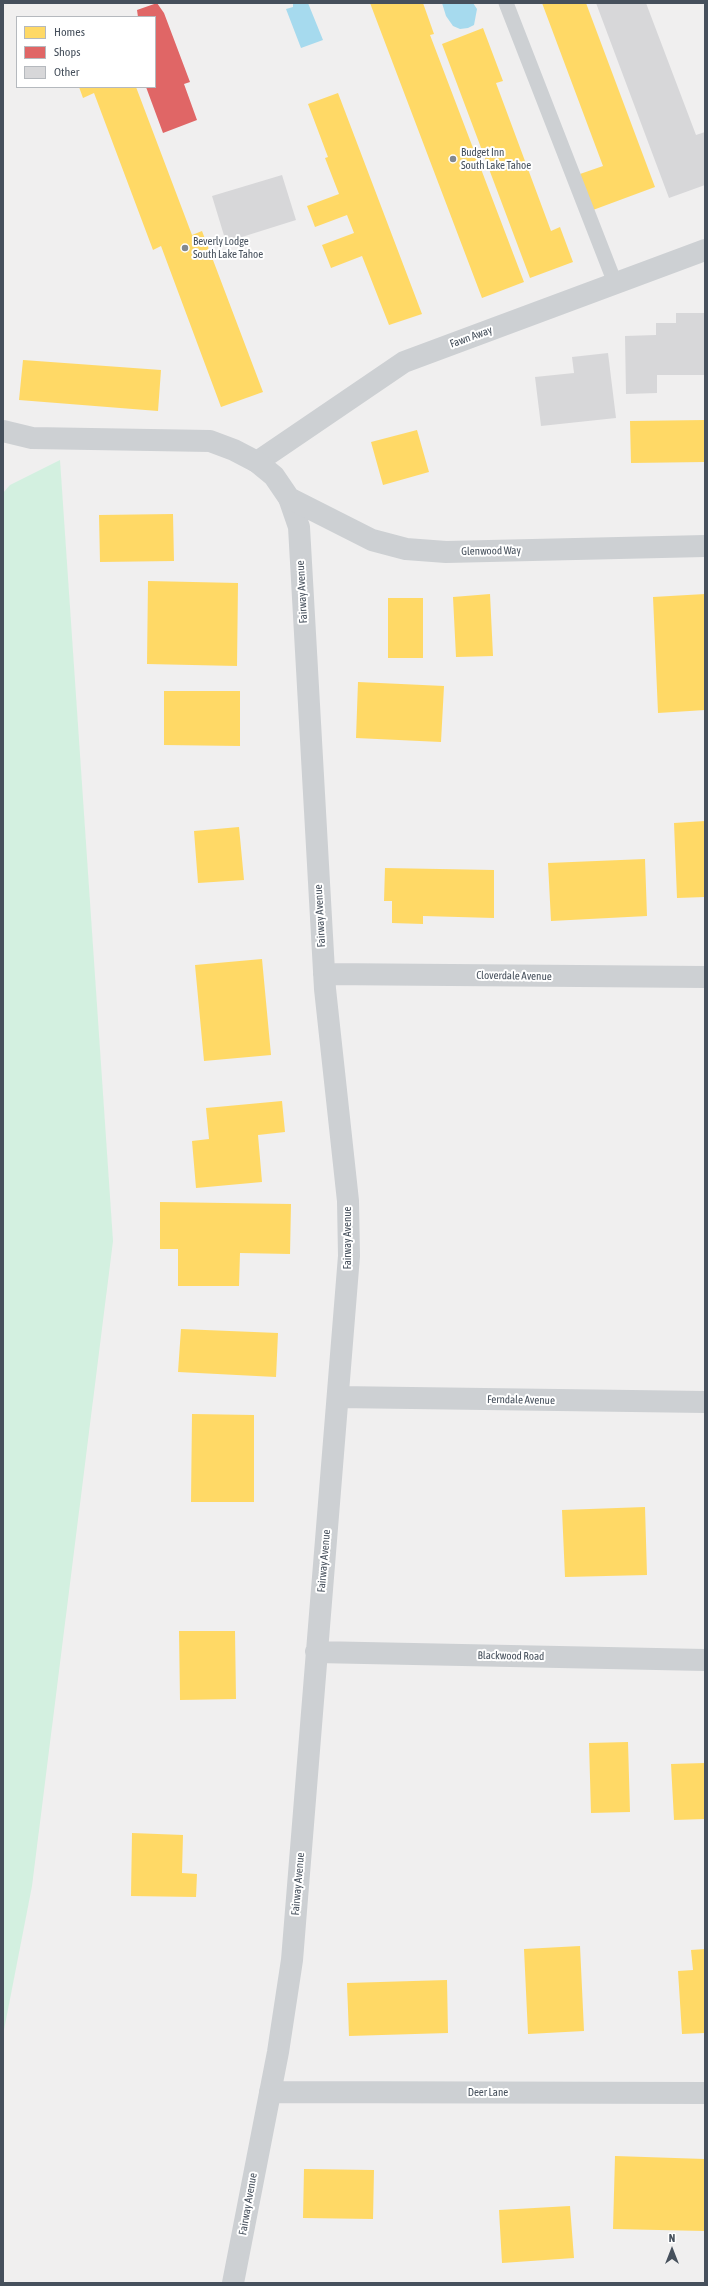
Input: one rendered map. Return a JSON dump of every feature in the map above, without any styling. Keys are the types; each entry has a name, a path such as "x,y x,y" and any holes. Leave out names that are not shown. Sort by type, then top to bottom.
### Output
{"street":[{"name":"Fawn Away","path":"257,462 404,362 705,250"},
{"name":"Fairway Avenue","path":"5,435 32,438 81,440 171,439 210,441 234,450 257,462 274,476 289,498 299,527 324,974 348,1201 349,1256 292,1960 270,2092 233,2283"},
{"name":"Glenwood Way","path":"289,498 372,540 406,549 446,552 705,546"},
{"name":"Cloverdale Avenue","path":"324,974 705,978"},
{"name":"Ferndale Avenue","path":"338,1397 705,1402"},
{"name":"Blackwood Road","path":"316,1652 705,1660"},
{"name":"Deer Lane","path":"270,2092 705,2093"}],"lane":[{"path":"506,3 615,283"}],"green space":[{"path":"60,460 113,1241 32,1886 3,2035 3,493 10,485"}],"water":[{"path":"293,3 308,3 323,40 301,48 286,9 293,7"},
{"path":"442,3 473,3 477,9 474,25 468,28 460,29 453,26 446,16"}],"building: Homes":[{"name":"Budget Inn South Lake Tahoe","path":"370,3 423,3 434,34 430,35 524,282 482,298"},
{"path":"542,3 586,3 655,187 593,210 580,174 603,166"},
{"path":"483,28 503,81 496,83 551,231 560,227 573,262 530,278 442,44"},
{"name":"Beverly Lodge South Lake Tahoe","path":"79,88 136,88 192,235 202,231 263,392 221,407 161,246 153,250 94,93 83,98"},
{"path":"338,93 422,314 389,325 362,256 331,268 322,245 354,233 347,215 315,227 307,206 339,194 325,158 328,157 308,104"},
{"path":"23,360 161,370 158,411 19,400"},
{"path":"705,420 705,462 631,463 630,421"},
{"path":"417,430 429,472 383,485 371,442"},
{"path":"173,514 174,561 100,562 99,515"},
{"path":"148,581 238,583 237,666 147,664"},
{"path":"490,594 493,656 456,657 453,597"},
{"path":"705,594 705,710 658,713 653,597"},
{"path":"388,598 423,598 423,658 388,658"},
{"path":"358,682 444,686 441,742 356,738"},
{"path":"164,691 240,691 240,746 164,745"},
{"path":"705,821 705,897 677,898 674,823"},
{"path":"239,827 244,880 198,883 194,831"},
{"path":"645,859 647,916 551,921 548,863"},
{"path":"385,868 494,870 494,918 423,916 423,924 392,923 392,901 384,901"},
{"path":"262,959 271,1055 204,1061 195,965"},
{"path":"282,1101 285,1132 258,1135 262,1182 196,1188 192,1141 209,1139 206,1108"},
{"path":"160,1202 291,1204 290,1254 240,1253 239,1286 178,1286 178,1249 160,1249"},
{"path":"181,1329 278,1333 276,1377 178,1372"},
{"path":"192,1414 254,1415 254,1502 191,1502"},
{"path":"645,1507 647,1575 565,1577 562,1510"},
{"path":"179,1631 235,1631 236,1699 180,1700"},
{"path":"628,1742 630,1812 591,1813 589,1743"},
{"path":"705,1763 705,1819 674,1820 671,1764"},
{"path":"132,1833 183,1835 182,1873 197,1874 196,1897 131,1896"},
{"path":"580,1946 584,2031 528,2034 524,1949"},
{"path":"705,1949 705,2033 682,2034 678,1971 693,1970 691,1950"},
{"path":"447,1980 448,2033 349,2036 347,1983"},
{"path":"615,2156 705,2159 705,2231 613,2229"},
{"path":"304,2169 374,2170 373,2219 303,2218"},
{"path":"570,2206 574,2258 502,2263 499,2210"}],"building: Shops":[{"path":"157,3 164,13 190,82 184,84 197,120 163,133 146,88 156,88 156,16 138,16 137,10"}],"building: Other":[{"path":"596,3 646,3 696,135 705,132 705,185 669,198"},
{"path":"282,175 296,220 226,242 212,196"},
{"path":"676,313 705,313 705,375 657,375 657,393 626,394 625,336 656,335 656,323 676,323"},
{"path":"608,353 616,418 541,426 535,377 574,373 572,357"}],"place":[{"name":"Budget Inn South Lake Tahoe","path":"453,159"},
{"name":"Beverly Lodge South Lake Tahoe","path":"185,248"}]}
